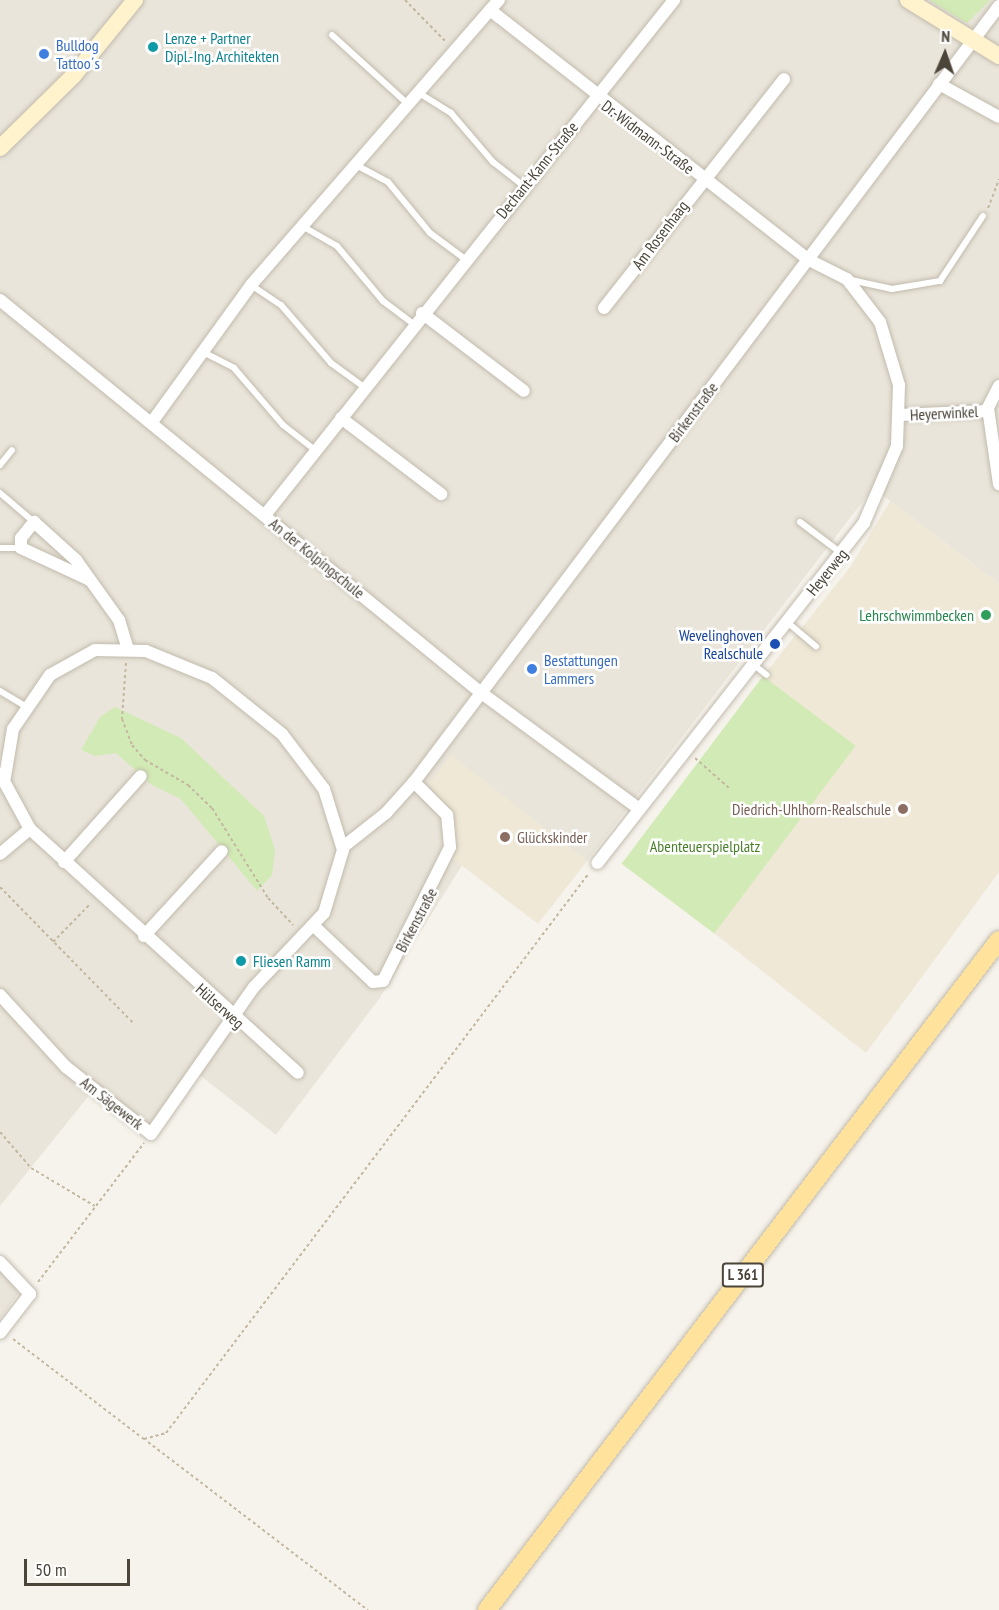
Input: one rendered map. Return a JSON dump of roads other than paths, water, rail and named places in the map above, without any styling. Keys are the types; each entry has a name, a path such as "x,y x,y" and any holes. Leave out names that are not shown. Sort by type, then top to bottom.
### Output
{"main road":[{"name":"L 361","path":"487,1610 999,940"}],"street":[{"path":"0,148 69,80 135,0"},
{"path":"152,422 251,285 498,0"},
{"name":"Dechant-Kann-Straße","path":"265,515 413,324 674,0"},
{"path":"908,0 999,56"},
{"name":"Birkenstraße","path":"343,846 377,822 414,782 809,260 971,40 999,6"},
{"name":"Dr.-Widmann-Straße","path":"490,10 596,97 809,260"},
{"name":"Am Rosenhaag","path":"604,308 703,178 784,79"},
{"path":"939,84 999,117"},
{"name":"Heyerweg","path":"597,863 842,553 882,487 900,416 888,340 867,300 847,279 809,260"},
{"name":"An der Kolpingschule","path":"0,300 480,692 639,809"},
{"path":"422,313 524,391"},
{"name":"Heyerwinkel","path":"999,386 988,411 999,484"},
{"name":"Heyerwinkel","path":"900,416 988,411"},
{"path":"341,418 441,494"},
{"path":"90,580 21,548 21,538 34,522 90,580 122,624 128,649"},
{"path":"2,776 10,738 25,706 68,662 95,650 128,649 204,674 275,726 320,782 343,846 337,884 314,926 232,1017"},
{"name":"Hülserweg","path":"2,776 16,810 30,829 232,1017 298,1073"},
{"path":"64,862 141,776"},
{"name":"Birkenstraße","path":"314,926 373,982 383,981 450,847 447,815 414,782"},
{"path":"0,854 30,829"},
{"path":"144,936 222,851"},
{"name":"Am Sägewerk","path":"0,995 66,1067 151,1134 232,1017"},
{"path":"0,1262 30,1294 2,1333"}],"lane":[{"path":"332,35 409,105"},
{"path":"419,93 451,113 493,162 524,186"},
{"path":"356,165 388,182 430,233 465,260"},
{"path":"847,279 892,289 940,281 983,216"},
{"path":"302,226 337,246 383,301 413,324"},
{"path":"251,285 281,304 331,363 364,387"},
{"path":"203,351 234,368 284,425 315,450"},
{"path":"0,465 12,450"},
{"path":"0,493 34,522"},
{"path":"800,522 842,553"},
{"path":"0,548 21,548"},
{"path":"787,622 816,646"},
{"path":"754,664 767,675"},
{"path":"0,691 25,706"}],"place":[{"name":"Lenze + Partner Dipl.-Ing. Architekten","path":"153,47"},
{"name":"Bulldog Tattoo´s","path":"44,54"},
{"name":"Lehrschwimmbecken","path":"986,615"},
{"name":"Wevelinghoven Realschule","path":"775,644"},
{"name":"Bestattungen Lammers","path":"532,669"},
{"name":"Diedrich-Uhlhorn-Realschule","path":"903,809"},
{"name":"Glückskinder","path":"505,837"},
{"name":"Fliesen Ramm","path":"241,961"}],"park label":[{"name":"Abenteuerspielplatz","path":"705,846"}]}
